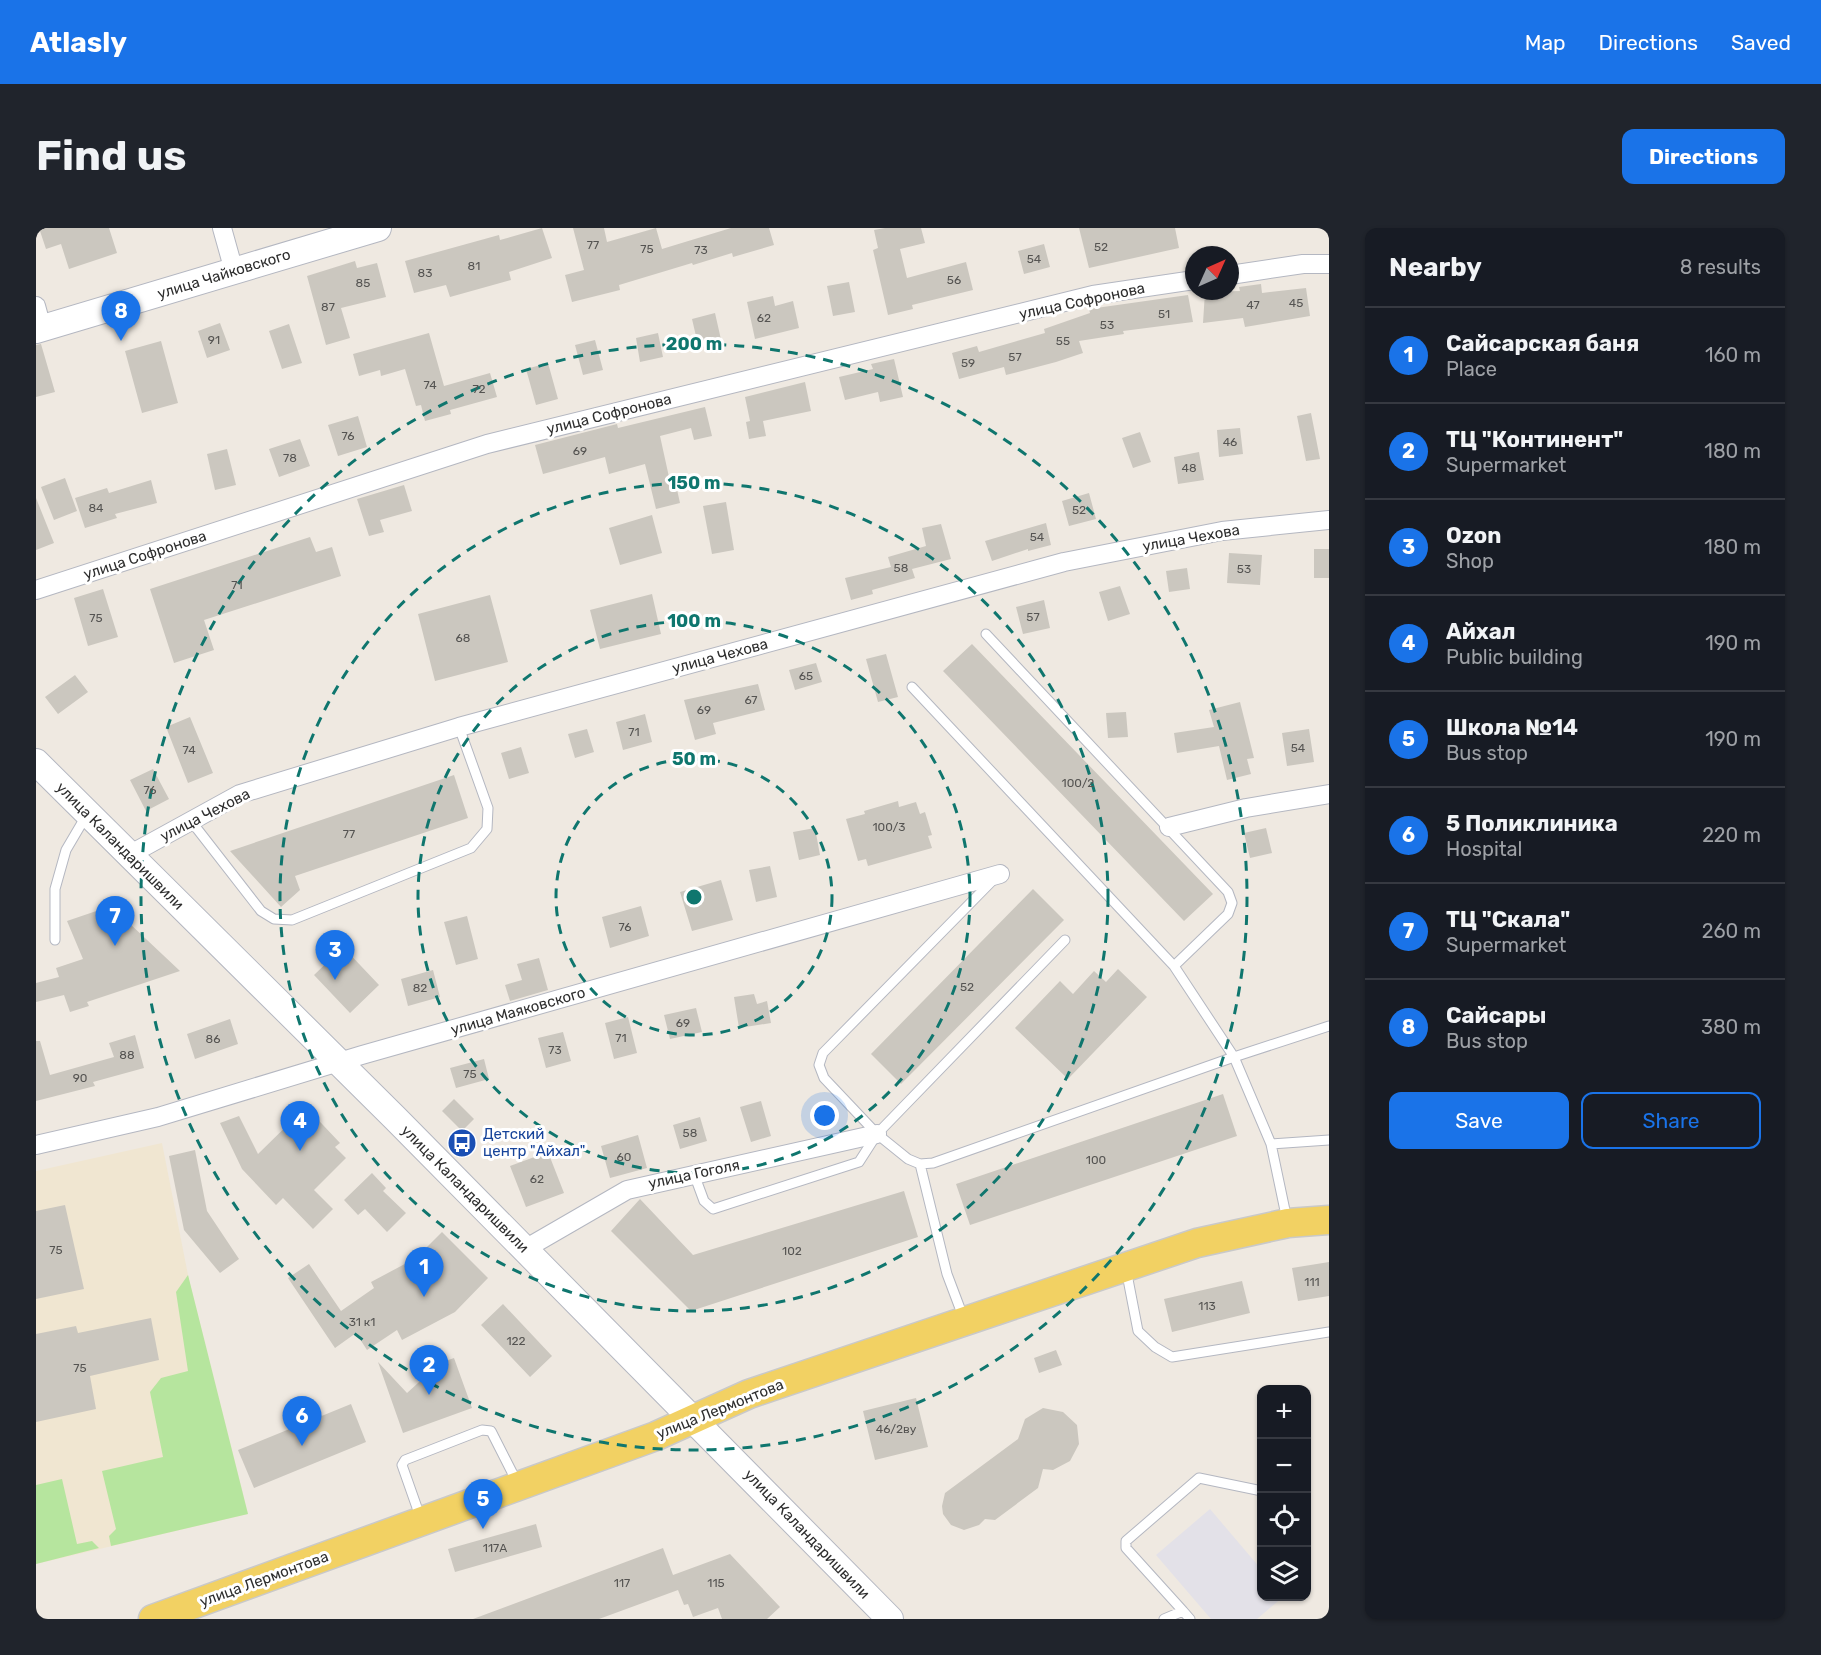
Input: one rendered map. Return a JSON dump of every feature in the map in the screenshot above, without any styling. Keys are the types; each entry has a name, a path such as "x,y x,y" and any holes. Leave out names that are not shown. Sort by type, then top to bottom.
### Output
{"main road":[{"name":"улица Лермонтова","path":"153,1619 519,1486 692,1420 749,1394 1197,1243 1288,1223 1329,1220"}],"street":[{"path":"222,228 234,271"},
{"name":"улица Чайковского","path":"38,321 234,271 378,228"},
{"path":"1239,274 1303,264 1329,264"},
{"name":"улица Софронова","path":"36,590 487,444 1093,295 1185,281"},
{"name":"улица Чехова","path":"129,855 240,794 459,727 1064,562 1222,531 1329,520"},
{"name":"улица Каландаришвили","path":"36,762 525,1249 882,1617"},
{"path":"1169,827 1246,808 1329,794"},
{"name":"улица Маяковского","path":"36,1145 158,1117 339,1062 1000,874"},
{"name":"улица Гоголя","path":"525,1249 627,1190 694,1173 877,1134"}],"lane":[{"path":"987,634 1228,891 1232,903 1228,914 1174,966"},
{"path":"912,687 1174,966 1234,1057 1271,1143 1288,1223"},
{"path":"191,821 261,911 274,919 292,920 471,848 486,829 488,808 459,727"},
{"path":"55,940 55,889 66,850 87,814"},
{"path":"1000,874 824,1053 819,1065 824,1078 877,1134 908,1159 920,1164 933,1163 1329,1026"},
{"path":"694,1173 704,1202 713,1209 859,1162 877,1134 1065,939"},
{"path":"1271,1143 1329,1140"},
{"path":"920,1164 947,1274 965,1322"},
{"path":"1126,1267 1138,1331 1155,1347 1172,1357 1329,1332"},
{"path":"422,1521 402,1465 405,1460 482,1431 491,1431 519,1486"},
{"path":"1186,1615 1126,1548 1126,1541 1199,1478 1257,1490"},
{"path":"1164,1619 1186,1615"}],"shaded area":[{"path":"162,1143 188,1275 248,1514 36,1564 36,1171"},
{"path":"1210,1509 1257,1564 1257,1601 1278,1601 1257,1619 1211,1619 1156,1555"}],"green space":[{"path":"188,1275 248,1514 111,1546 109,1536 116,1529 102,1471 163,1457 150,1392 161,1378 188,1371 176,1292"},
{"path":"62,1479 77,1544 92,1541 99,1548 36,1564 36,1485"}],"building":[{"path":"39,228 109,228 117,253 69,269 61,244 46,249"},
{"path":"542,228 552,258 509,272 511,280 450,297 446,285 414,293 405,261 499,235 500,240"},
{"path":"573,228 604,228 607,242 656,228 662,249 731,228 769,228 774,245 733,257 732,253 693,265 692,263 619,285 620,290 572,302 565,275 584,270"},
{"path":"921,228 925,243 900,249 907,278 966,262 973,290 912,305 913,309 888,315 873,250 878,248 874,230"},
{"path":"1079,228 1175,228 1179,248 1089,268"},
{"path":"1044,244 1050,267 1024,274 1018,251"},
{"path":"355,261 357,268 377,263 386,297 341,308 350,338 326,345 307,276"},
{"path":"849,282 855,312 833,316 827,286"},
{"path":"1261,284 1262,293 1306,288 1310,316 1245,327 1243,318 1203,323 1204,300 1239,300 1239,287"},
{"path":"1185,295 1185,300 1189,300 1193,322 1123,331 1124,334 1079,341 1083,353 1056,362 1006,375 1004,367 959,379 952,353 977,346 979,352 1045,333 1044,329 1090,313 1089,309"},
{"path":"773,296 775,306 793,301 799,328 755,339 747,302"},
{"path":"715,313 722,344 699,349 692,319"},
{"path":"220,323 230,350 207,358 198,331"},
{"path":"289,324 302,363 282,369 269,331"},
{"path":"429,333 444,386 490,373 497,397 450,410 451,414 425,421 421,405 416,406 405,369 381,376 380,370 359,376 353,354"},
{"path":"658,333 663,357 640,362 636,338"},
{"path":"595,340 603,370 583,375 575,345"},
{"path":"161,341 178,403 142,413 125,351"},
{"path":"41,344 55,392 36,397 36,345"},
{"path":"894,359 903,397 880,402 878,392 845,400 839,377 873,369 871,364"},
{"path":"548,363 558,399 536,405 526,369"},
{"path":"805,382 811,411 763,421 766,436 749,439 746,422 750,421 745,397"},
{"path":"705,407 712,436 694,440 691,428 660,436 669,477 674,476 680,503 656,509 645,464 609,474 605,457 543,474 535,445 617,424 618,428"},
{"path":"1311,413 1320,459 1306,461 1297,416"},
{"path":"358,416 367,447 338,456 328,425"},
{"path":"1240,428 1243,454 1219,457 1217,430"},
{"path":"1140,432 1151,462 1133,468 1122,438"},
{"path":"300,439 310,466 279,477 269,449"},
{"path":"227,449 236,485 215,490 207,454"},
{"path":"1199,452 1204,480 1178,484 1174,457"},
{"path":"65,478 77,511 54,520 41,487"},
{"path":"151,480 157,503 115,514 117,518 85,528 75,498 107,488 109,493"},
{"path":"404,485 412,511 380,520 384,532 369,536 357,499"},
{"path":"1089,493 1096,519 1069,526 1062,501"},
{"path":"36,498 54,543 36,550"},
{"path":"726,502 734,550 712,554 703,506"},
{"path":"652,515 662,553 620,565 609,528"},
{"path":"1046,523 1051,545 1028,551 1028,549 992,561 985,541"},
{"path":"941,524 951,559 912,569 915,578 872,590 873,594 851,600 845,578 891,567 888,557 926,546 922,528"},
{"path":"310,537 316,552 332,547 341,576 204,620 214,650 174,663 150,589"},
{"path":"1314,549 1329,549 1329,578 1314,578"},
{"path":"1229,553 1262,555 1260,585 1227,583"},
{"path":"1187,568 1190,589 1169,592 1166,571"},
{"path":"1120,586 1130,614 1108,621 1099,592"},
{"path":"103,589 118,637 88,646 74,598"},
{"path":"652,594 661,634 600,649 590,610"},
{"path":"490,595 508,662 435,681 418,614"},
{"path":"1044,600 1050,628 1023,634 1016,607"},
{"path":"972,644 1213,894 1184,921 943,671"},
{"path":"886,654 898,697 878,702 866,659"},
{"path":"816,663 822,682 795,690 789,670"},
{"path":"75,675 88,692 58,714 45,697"},
{"path":"758,684 765,710 713,723 716,734 695,740 684,700"},
{"path":"1240,702 1254,758 1247,759 1251,774 1227,780 1219,746 1177,753 1174,733 1214,727 1209,710"},
{"path":"1126,712 1128,737 1108,738 1106,713"},
{"path":"645,714 652,742 623,750 616,722"},
{"path":"190,717 213,773 188,783 166,727"},
{"path":"587,729 594,752 575,758 568,734"},
{"path":"1309,729 1314,762 1287,766 1282,733"},
{"path":"521,747 529,773 509,779 501,753"},
{"path":"153,769 169,799 146,811 130,780"},
{"path":"454,775 468,818 295,876 300,890 281,907 230,851"},
{"path":"898,801 899,807 916,802 920,814 925,812 932,835 928,836 932,848 868,866 866,859 858,861 846,819"},
{"path":"815,828 820,855 799,860 793,832"},
{"path":"1266,828 1272,853 1250,858 1244,833"},
{"path":"770,866 777,897 756,902 749,870"},
{"path":"721,880 733,920 692,931 680,892"},
{"path":"1033,889 1064,920 901,1084 871,1054"},
{"path":"111,906 180,971 87,1002 89,1006 70,1012 64,995 36,1002 36,983 59,977 56,968 83,959 67,921"},
{"path":"641,906 649,936 610,948 602,917"},
{"path":"467,916 478,959 456,965 444,922"},
{"path":"343,947 379,985 350,1013 314,975"},
{"path":"539,958 548,990 510,1001 505,985 522,980 517,964"},
{"path":"1118,969 1147,997 1068,1079 1015,1028 1060,981 1073,994 1094,971 1106,982"},
{"path":"433,970 440,997 408,1006 401,979"},
{"path":"754,994 757,1004 767,1001 771,1023 739,1028 734,997"},
{"path":"696,1008 702,1032 670,1039 664,1015"},
{"path":"628,1017 637,1053 614,1059 605,1023"},
{"path":"230,1019 238,1044 195,1059 187,1034"},
{"path":"563,1032 571,1061 546,1068 538,1038"},
{"path":"135,1035 144,1068 93,1082 95,1086 36,1101 36,1041 40,1041 50,1075 114,1057 109,1043"},
{"path":"484,1059 489,1079 456,1088 450,1068"},
{"path":"1223,1094 1237,1136 970,1225 956,1184"},
{"path":"454,1099 474,1119 462,1131 442,1111"},
{"path":"761,1101 771,1136 751,1142 740,1107"},
{"path":"306,1107 340,1143 335,1147 346,1158 314,1190 333,1209 313,1229 283,1198 276,1205 242,1169 220,1123 239,1116 258,1154"},
{"path":"700,1117 707,1141 680,1149 673,1125"},
{"path":"638,1135 647,1168 610,1178 601,1146"},
{"path":"195,1150 207,1211 239,1259 220,1273 184,1230 169,1156"},
{"path":"548,1152 564,1193 526,1207 510,1166"},
{"path":"372,1173 386,1188 383,1191 406,1213 387,1232 365,1209 358,1215 344,1200"},
{"path":"904,1191 918,1237 691,1311 611,1231 640,1199 693,1255"},
{"path":"65,1205 84,1289 36,1299 36,1211"},
{"path":"442,1232 488,1278 455,1312 402,1340 397,1330 367,1350 356,1333 335,1348 288,1278 309,1264 341,1311 374,1288 371,1282 416,1258"},
{"path":"1329,1262 1329,1296 1298,1301 1292,1268"},
{"path":"1242,1281 1250,1313 1172,1332 1164,1299"},
{"path":"503,1304 552,1356 530,1377 481,1325"},
{"path":"151,1318 159,1360 90,1376 96,1409 36,1422 36,1334 76,1326 78,1333"},
{"path":"1056,1350 1062,1365 1039,1373 1034,1358"},
{"path":"454,1358 472,1408 403,1433 378,1362 407,1393 440,1363"},
{"path":"916,1398 928,1447 875,1460 863,1411"},
{"path":"351,1404 366,1442 254,1488 238,1450"},
{"path":"1043,1408 1063,1412 1077,1425 1079,1444 1070,1461 1053,1470 1043,1469 1038,1488 995,1520 985,1519 979,1525 964,1530 951,1525 943,1514 945,1493 1018,1439 1025,1419"},
{"path":"536,1524 542,1547 455,1572 448,1549"},
{"path":"663,1548 673,1575 730,1554 780,1607 767,1619 722,1619 718,1608 693,1617 688,1604 684,1605 678,1590 599,1619 473,1619"}],"place":[{"name":"Сайсары","path":"121,341"},
{"name":"ТЦ \"Скала\"","path":"115,946"},
{"name":"Ozon","path":"335,980"},
{"name":"Детский центр \"Айхал\"","path":"462,1143"},
{"name":"Айхал","path":"300,1151"},
{"name":"Сайсарская баня","path":"424,1297"},
{"name":"ТЦ \"Континент\"","path":"429,1395"},
{"name":"5 Поликлиника","path":"302,1446"},
{"name":"Школа №14","path":"483,1529"}]}
